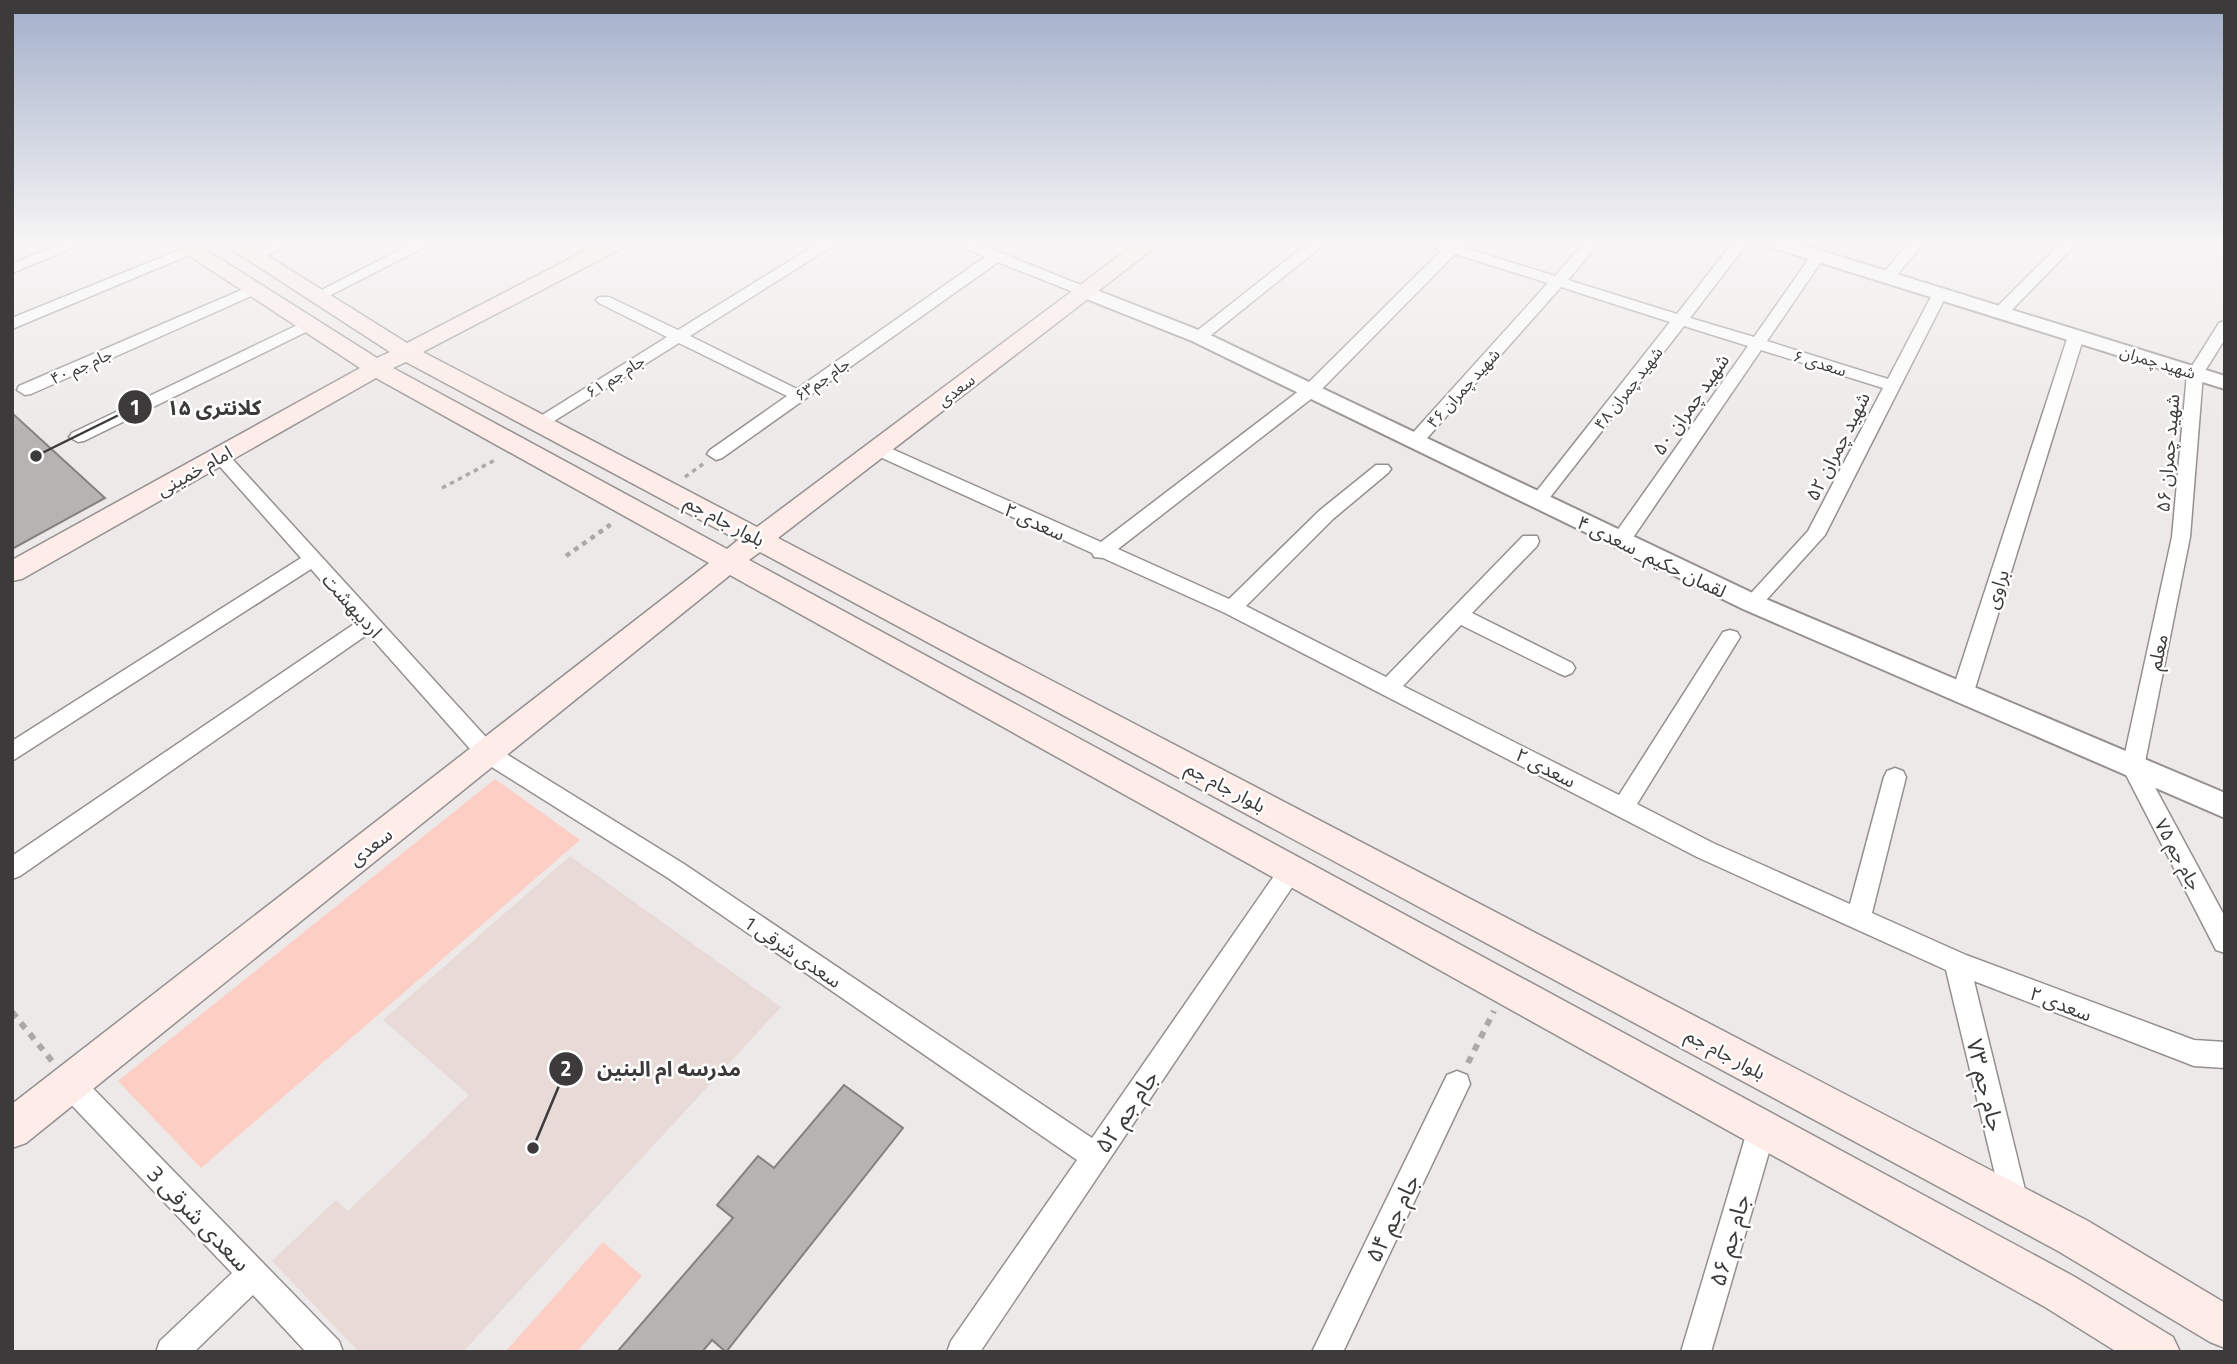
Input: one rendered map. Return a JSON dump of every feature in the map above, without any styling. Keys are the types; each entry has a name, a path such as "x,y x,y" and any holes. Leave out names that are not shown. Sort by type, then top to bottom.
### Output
{"main road":[{"name":"بلوار جام جم","path":"295,305 407,353 667,489 2073,1236 2225,1327"},
{"name":"بلوار جام جم","path":"306,305 376,369 2060,1292 2155,1351"},
{"path":"407,353 500,305"},
{"name":"سعدی","path":"12,1129 728,562 1069,305"},
{"name":"امام خمینی","path":"12,572 407,353"},
{"path":"1762,1128 1779,1080"}],"street":[{"path":"12,324 54,305"},
{"name":"جام جم ۴۰","path":"25,390 220,305"},
{"path":"78,437 324,305"},
{"path":"614,305 799,396"},
{"name":"جام جم ۶۱","path":"540,422 730,305"},
{"name":"جام جم۶۳","path":"716,454 928,305"},
{"name":"لقمان حکیم_سعدی ۴","path":"1118,305 1199,337 1752,603 2225,806"},
{"path":"1199,337 1241,305"},
{"path":"1101,552 1310,391 1396,305"},
{"name":"شهید چمران ۴۶","path":"1415,441 1538,305"},
{"name":"سعدی ۶","path":"1632,305 1891,384"},
{"name":"شهید چمران ۴۸","path":"1538,501 1694,305"},
{"name":"شهید چمران ۵۰","path":"1621,540 1784,305"},
{"name":"شهید چمران ۵۲","path":"1752,603 1816,534 1933,305"},
{"name":"شهید چمران","path":"1973,305 2225,383"},
{"path":"2000,313 2008,305"},
{"path":"2195,374 2225,326"},
{"name":"براوی","path":"1962,695 2076,337"},
{"name":"شهید چمران ۵۶","path":"2181,537 2195,374"},
{"name":"سعدی ۲","path":"877,449 1101,552 1232,608 1624,806 1705,850 1858,919 1957,963 2194,1054 2225,1055"},
{"name":"اردیبهشت","path":"220,456 487,753"},
{"path":"1232,608 1326,515 1382,469"},
{"name":"معلم","path":"2133,767 2181,537"},
{"path":"1389,687 1530,541"},
{"path":"12,752 313,559"},
{"path":"1459,615 1564,668"},
{"path":"12,869 370,623"},
{"path":"1624,806 1730,638"},
{"name":"سعدی شرقی 1","path":"487,753 676,871 1095,1156"},
{"name":"جام جم ۷۵","path":"2133,767 2225,942"},
{"path":"1858,919 1895,776"},
{"name":"جام جم ۵۲","path":"962,1352 1291,870"},
{"name":"جام جم ۷۳","path":"1957,963 2015,1206"},
{"name":"سعدی شرقی 3","path":"71,1084 328,1352"},
{"name":"جام جم ۵۴","path":"1327,1352 1457,1084"},
{"name":"جام جم ۵۶","path":"1696,1352 1762,1128"},
{"path":"171,1352 253,1274"}],"path":[{"path":"442,488 520,447"},
{"path":"667,489 716,454"},
{"path":"565,556 632,509"},
{"path":"1457,1084 1505,989"},
{"path":"12,1012 71,1084"}],"shaded area":[{"path":"495,779 580,840 201,1168 118,1081"},
{"path":"570,856 781,1007 463,1352 359,1352 272,1261 336,1200 348,1211 469,1095 383,1020"},
{"path":"603,1242 642,1276 577,1352 505,1352"}],"building":[{"path":"12,413 105,498 12,549"},
{"path":"844,1085 903,1128 726,1352 712,1340 702,1352 617,1352 733,1218 717,1205 758,1156 774,1168"}],"place":[{"name":"کلانتری ۱۵","path":"36,456"},
{"name":"مدرسه ام البنین","path":"533,1148"}]}
